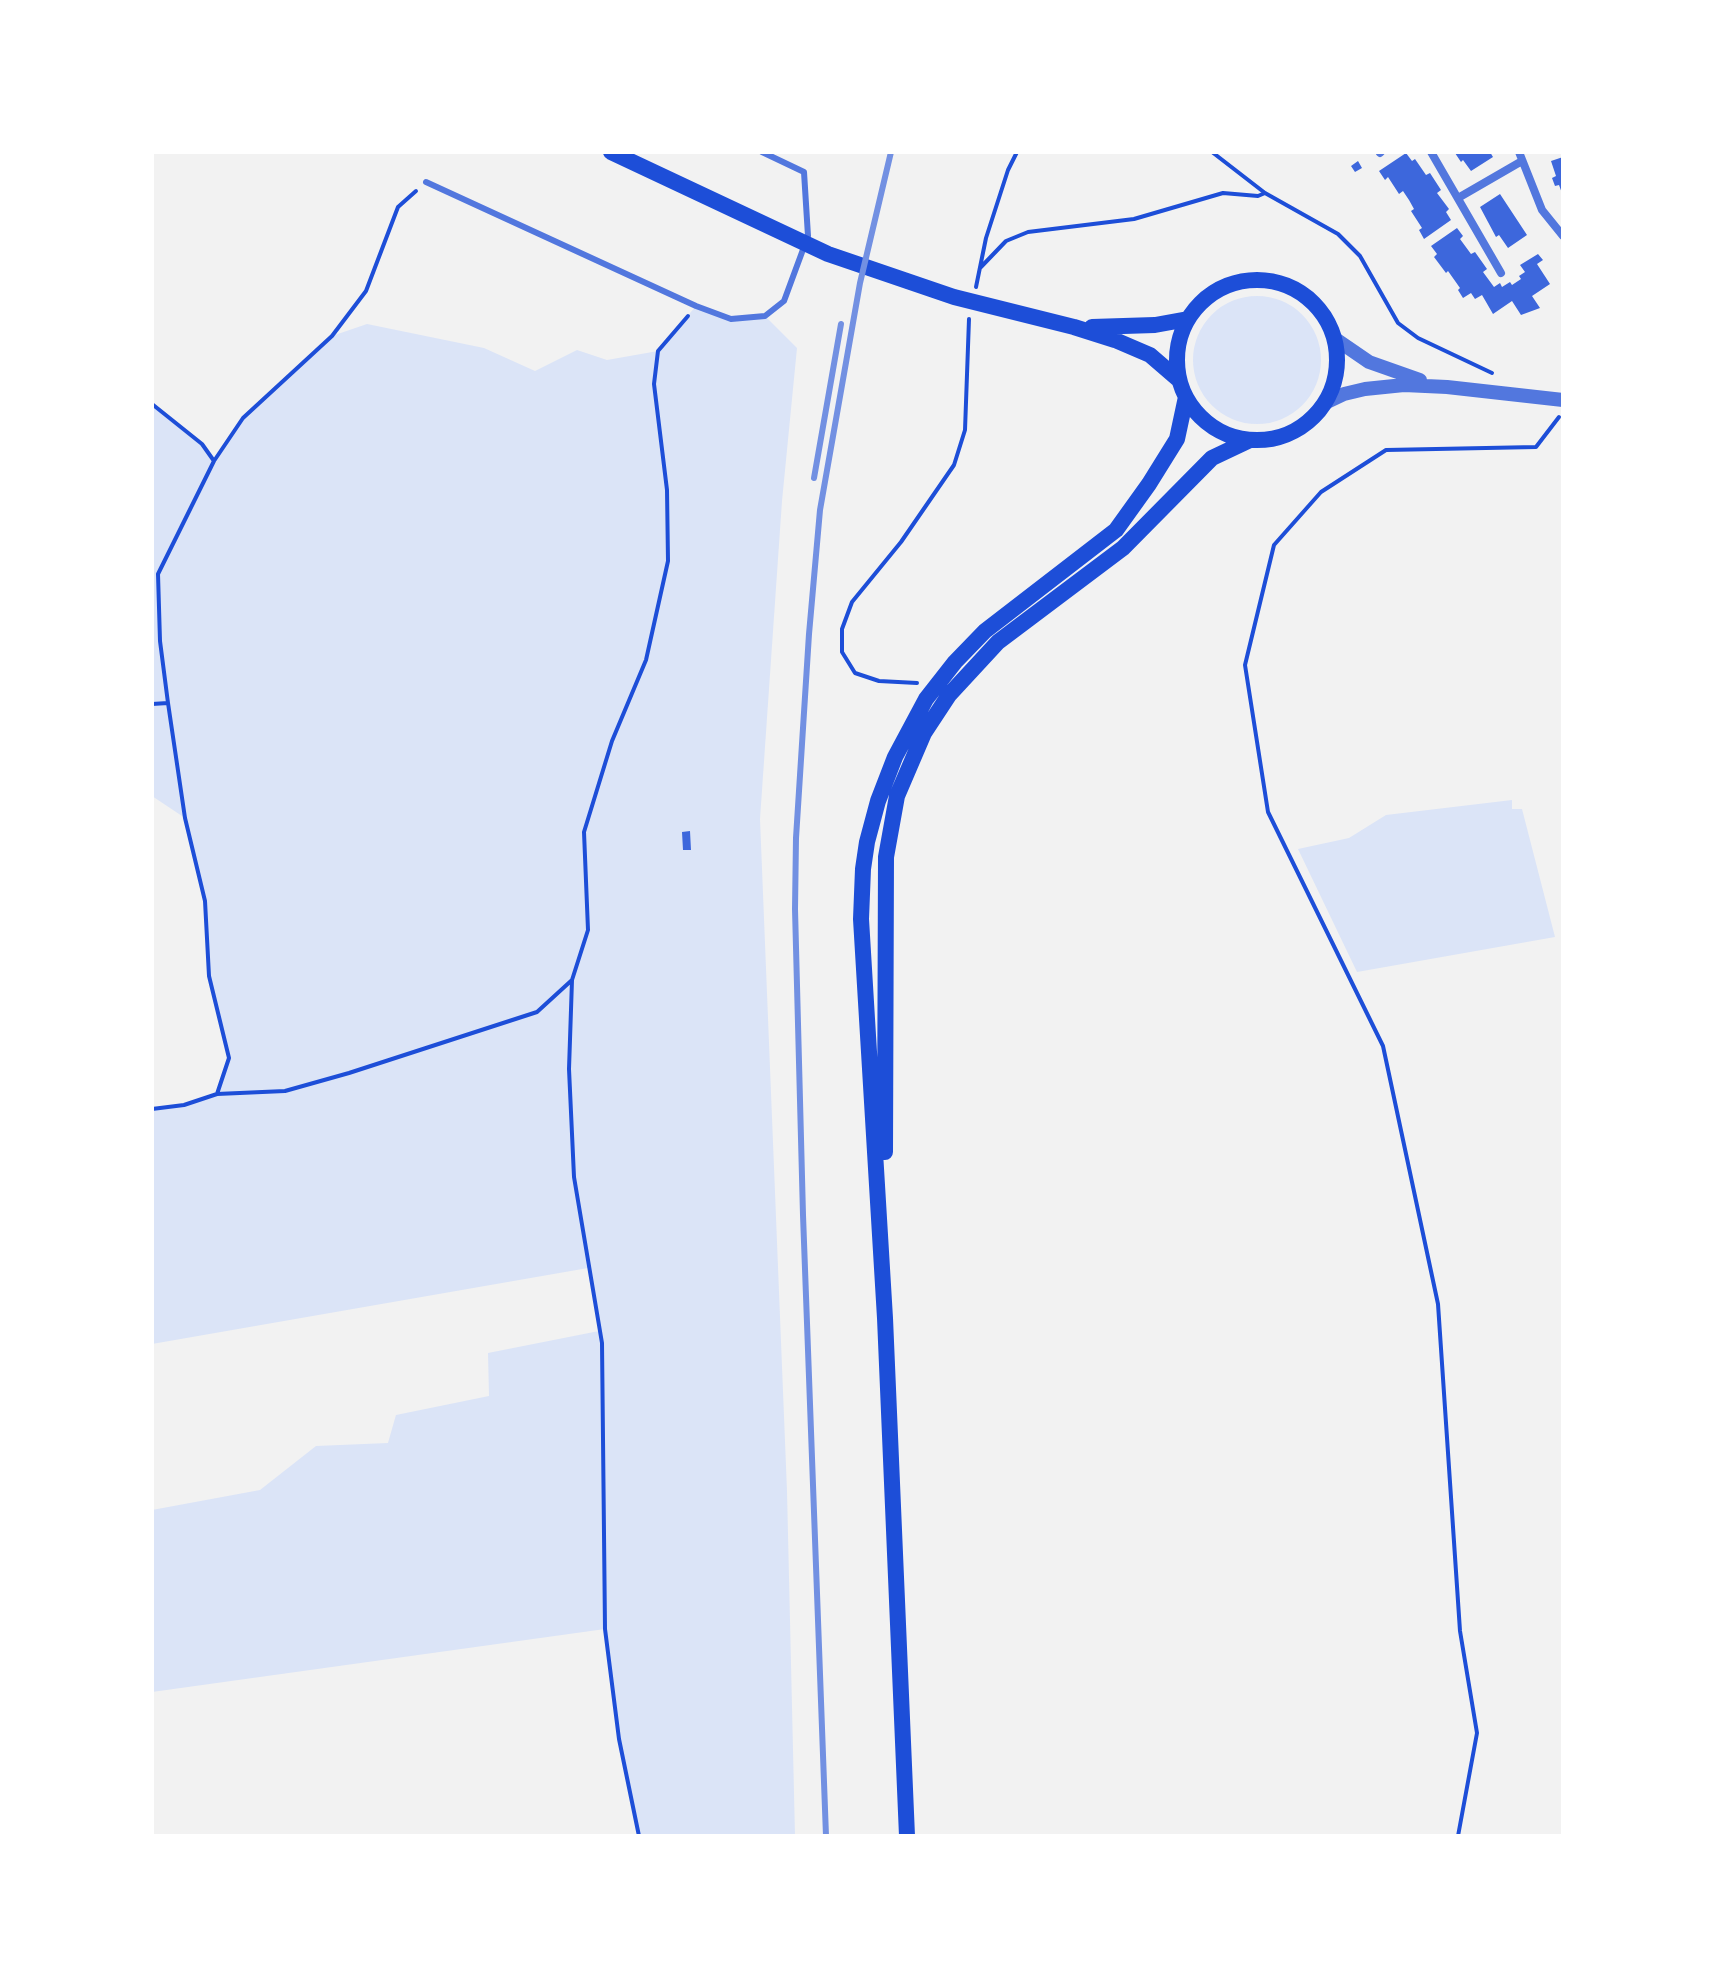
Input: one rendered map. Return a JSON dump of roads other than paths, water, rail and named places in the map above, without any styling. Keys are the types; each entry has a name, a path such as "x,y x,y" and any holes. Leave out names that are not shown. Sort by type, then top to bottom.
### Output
{"main road":[{"path":"611,152 828,254 872,271 1074,327 1150,355 1179,380"},
{"path":"1245,280 1267,280 1288,286 1307,297 1322,312 1334,338 1336,372 1325,403 1310,421 1290,434 1267,440 1229,436 1198,415 1179,380 1177,349 1188,319 1201,302 1218,289 1245,280"},
{"path":"1074,327 1155,325 1188,319"},
{"path":"907,1836 885,1318 861,919 863,869 878,801 910,726 955,662 985,631 1096,547 1129,514 1177,439 1186,397"},
{"path":"885,1318 884,880 892,818 905,774 936,713 979,660 1028,618 1123,548 1212,458 1250,440"}],"street":[{"path":"1431,152 1501,273"},
{"path":"1458,198 1520,157 1542,210 1563,236"},
{"path":"1334,338 1369,362 1395,373 1447,387"},
{"path":"1325,403 1365,389 1404,385 1563,400"}],"lane":[{"path":"426,182 696,306 731,319 765,316 784,301 808,236 804,172 762,152"}],"railway":[{"path":"826,1836 803,1215 796,838 820,510 860,283 891,152"},
{"path":"814,478 841,324"}]}
